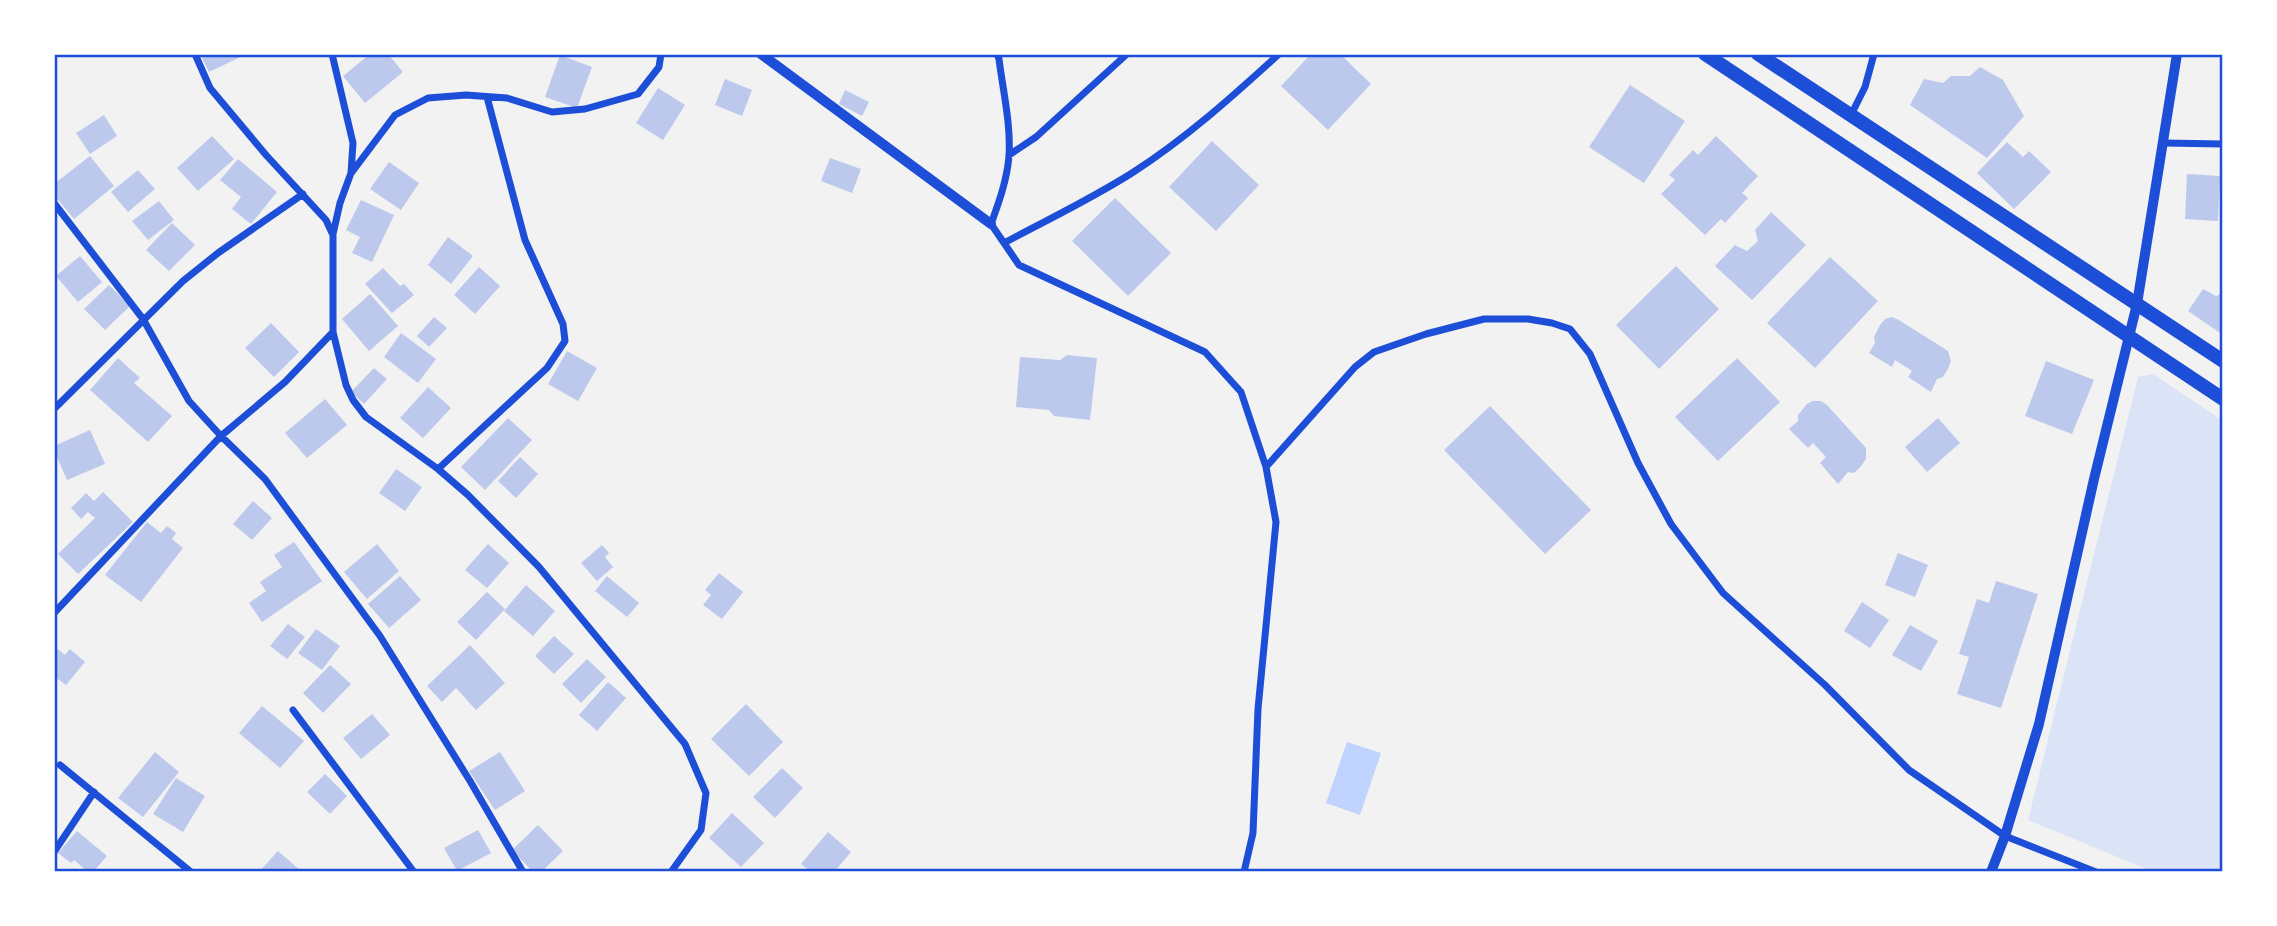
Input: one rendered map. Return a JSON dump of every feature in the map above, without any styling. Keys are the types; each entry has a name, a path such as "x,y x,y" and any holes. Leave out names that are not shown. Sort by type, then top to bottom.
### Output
{"highway":[{"path":"1705,54 2223,399"},
{"path":"1758,54 2223,361"}],"street":[{"path":"195,54 210,88 266,155 326,220 333,234"},
{"path":"332,54 353,143 351,173 333,234 333,332 346,386 366,417 468,495 539,567 685,744 706,793 701,830 671,872"},
{"path":"351,173 395,115 428,98 466,95 507,99 552,112 604,104 638,94 659,67 661,54"},
{"path":"761,54 991,224 1019,265 1205,352 1241,392 1266,467 1276,522 1258,709 1253,833 1244,872"},
{"path":"991,224 1002,192 1009,155 1009,137 997,54"},
{"path":"1009,155 1037,137 1127,54"},
{"path":"1004,243 1130,174 1167,149 1213,113 1279,54"},
{"path":"1851,115 1865,87 1874,54"},
{"path":"1991,872 2006,836 2039,724 2094,479 2137,304 2177,54"},
{"path":"438,470 547,368 565,341 563,324 525,240 487,97"},
{"path":"2163,143 2223,144"},
{"path":"54,409 144,318 218,253 303,194"},
{"path":"54,203 144,318 189,401 265,479 380,636 523,872"},
{"path":"1266,467 1355,367 1374,352 1426,334 1484,319 1528,319 1570,329 1590,354 1638,463 1671,524 1723,593 1825,685 1909,770 2006,836 2096,872"},
{"path":"54,613 221,436 285,382 333,332"},
{"path":"293,710 414,872"},
{"path":"60,765 191,872"},
{"path":"54,852 94,792"}],"shaded area":[{"path":"2153,374 2223,421 2223,872 2154,872 2028,820 2138,377"}],"water":[{"path":"1347,742 1381,753 1360,815 1326,803"}],"building":[{"path":"200,54 247,54 209,72"},
{"path":"370,54 388,54 403,72 365,103 343,76"},
{"path":"1311,54 1340,54 1371,84 1328,130 1281,86"},
{"path":"560,55 592,67 577,108 545,97"},
{"path":"1980,67 2003,80 2024,116 1987,158 1910,105 1924,79 1943,83 1951,76 1970,76"},
{"path":"725,79 752,90 742,116 715,105"},
{"path":"1630,85 1685,121 1644,183 1589,147"},
{"path":"658,88 685,105 663,140 636,123"},
{"path":"845,90 869,102 862,116 839,104"},
{"path":"104,115 117,136 90,154 76,133"},
{"path":"212,136 234,159 198,191 177,168"},
{"path":"1716,136 1758,176 1742,193 1748,198 1725,223 1721,219 1705,235 1661,194 1675,180 1669,175 1693,150 1698,155"},
{"path":"1212,141 1259,185 1216,231 1169,187"},
{"path":"2007,142 2023,157 2029,151 2051,172 2014,209 1977,173"},
{"path":"90,156 114,186 74,219 54,195 54,184"},
{"path":"830,158 861,169 852,193 821,181"},
{"path":"238,159 277,192 251,224 232,209 241,197 220,180"},
{"path":"389,162 419,183 401,210 370,189"},
{"path":"138,170 155,189 128,212 111,192"},
{"path":"2187,174 2220,176 2218,221 2185,219"},
{"path":"1115,198 1171,253 1128,296 1072,241"},
{"path":"361,200 394,215 372,262 352,253 360,237 346,230"},
{"path":"159,201 174,220 148,240 132,221"},
{"path":"1771,212 1806,245 1752,300 1715,266 1735,245 1747,251 1758,241 1755,230"},
{"path":"172,223 195,245 169,271 146,250"},
{"path":"448,237 473,256 451,284 428,265"},
{"path":"80,256 102,282 78,302 56,276"},
{"path":"1830,257 1878,301 1815,368 1767,323"},
{"path":"1676,266 1719,309 1659,369 1616,325"},
{"path":"479,267 500,286 475,314 454,295"},
{"path":"383,268 400,286 404,284 414,295 392,313 365,284"},
{"path":"109,285 130,306 105,330 84,309"},
{"path":"2203,289 2216,296 2223,293 2223,335 2188,311"},
{"path":"370,294 398,326 369,351 342,319"},
{"path":"434,317 447,328 429,347 417,336"},
{"path":"1892,317 1948,351 1951,361 1948,369 1943,377 1937,379 1931,392 1908,377 1912,371 1895,360 1892,367 1869,353 1880,325 1885,319"},
{"path":"271,323 299,352 274,377 245,348"},
{"path":"401,333 436,359 418,383 384,357"},
{"path":"567,351 597,368 578,401 548,384"},
{"path":"1067,355 1097,358 1090,420 1054,416 1049,410 1016,407 1020,357 1060,360"},
{"path":"118,358 140,378 134,383 172,416 148,442 90,390"},
{"path":"1737,358 1780,402 1718,461 1675,417"},
{"path":"2046,361 2094,380 2072,434 2025,416"},
{"path":"374,368 387,379 364,404 351,392"},
{"path":"428,387 451,408 423,438 400,418"},
{"path":"325,399 347,425 307,458 285,433"},
{"path":"1821,401 1827,405 1866,448 1866,459 1861,466 1854,473 1848,472 1838,484 1820,463 1826,457 1813,443 1808,448 1789,429 1798,421 1798,415 1807,404"},
{"path":"1490,406 1591,510 1545,554 1444,450"},
{"path":"508,418 532,440 485,490 461,467"},
{"path":"1938,418 1960,443 1927,472 1905,447"},
{"path":"90,430 105,464 67,480 54,446"},
{"path":"520,457 538,474 516,498 498,481"},
{"path":"396,469 422,487 405,511 379,493"},
{"path":"103,492 133,522 78,574 58,554 95,518 88,512 81,519 71,508 86,493 94,501"},
{"path":"253,501 272,518 252,540 233,524"},
{"path":"147,522 161,533 167,526 176,533 172,539 183,548 141,602 105,575"},
{"path":"294,542 322,581 262,622 249,603 266,591 260,582 282,567 274,555"},
{"path":"377,544 399,571 367,599 344,572"},
{"path":"488,544 509,563 487,588 465,570"},
{"path":"602,545 609,553 605,557 613,567 597,581 581,563"},
{"path":"1898,553 1928,565 1915,597 1885,585"},
{"path":"719,573 743,592 722,619 703,605 711,595 705,590"},
{"path":"400,576 421,600 389,628 368,604"},
{"path":"607,576 639,603 627,617 595,591"},
{"path":"1996,581 2038,594 2001,708 1957,694 1969,657 1959,654 1977,599 1989,603"},
{"path":"526,585 555,611 533,636 504,611"},
{"path":"487,592 505,609 476,640 457,622"},
{"path":"1862,602 1889,620 1870,648 1844,631"},
{"path":"288,624 305,637 287,659 270,646"},
{"path":"1910,625 1938,641 1921,671 1892,655"},
{"path":"316,629 340,646 322,670 298,653"},
{"path":"554,636 574,654 554,674 535,656"},
{"path":"470,645 505,683 476,710 456,688 442,702 427,686"},
{"path":"54,646 65,655 70,649 85,662 66,685 58,679 54,683"},
{"path":"587,659 606,677 581,703 562,684"},
{"path":"330,665 351,684 323,713 303,693"},
{"path":"608,682 626,698 597,731 579,715"},
{"path":"746,704 783,742 749,776 711,739"},
{"path":"262,706 304,741 280,768 239,733"},
{"path":"372,714 390,735 361,759 343,738"},
{"path":"155,752 179,772 143,817 118,798"},
{"path":"500,752 525,791 495,810 469,771"},
{"path":"782,768 803,788 775,818 753,797"},
{"path":"325,774 347,796 330,814 307,792"},
{"path":"176,778 205,796 183,832 153,814"},
{"path":"732,813 764,843 741,867 709,838"},
{"path":"538,825 563,851 541,872 533,872 512,850"},
{"path":"478,830 491,853 457,871 444,848"},
{"path":"77,831 107,856 93,872 88,872 74,860 71,863 58,853"},
{"path":"828,832 851,852 834,872 811,872 801,864"},
{"path":"278,851 300,870 259,872"}]}
